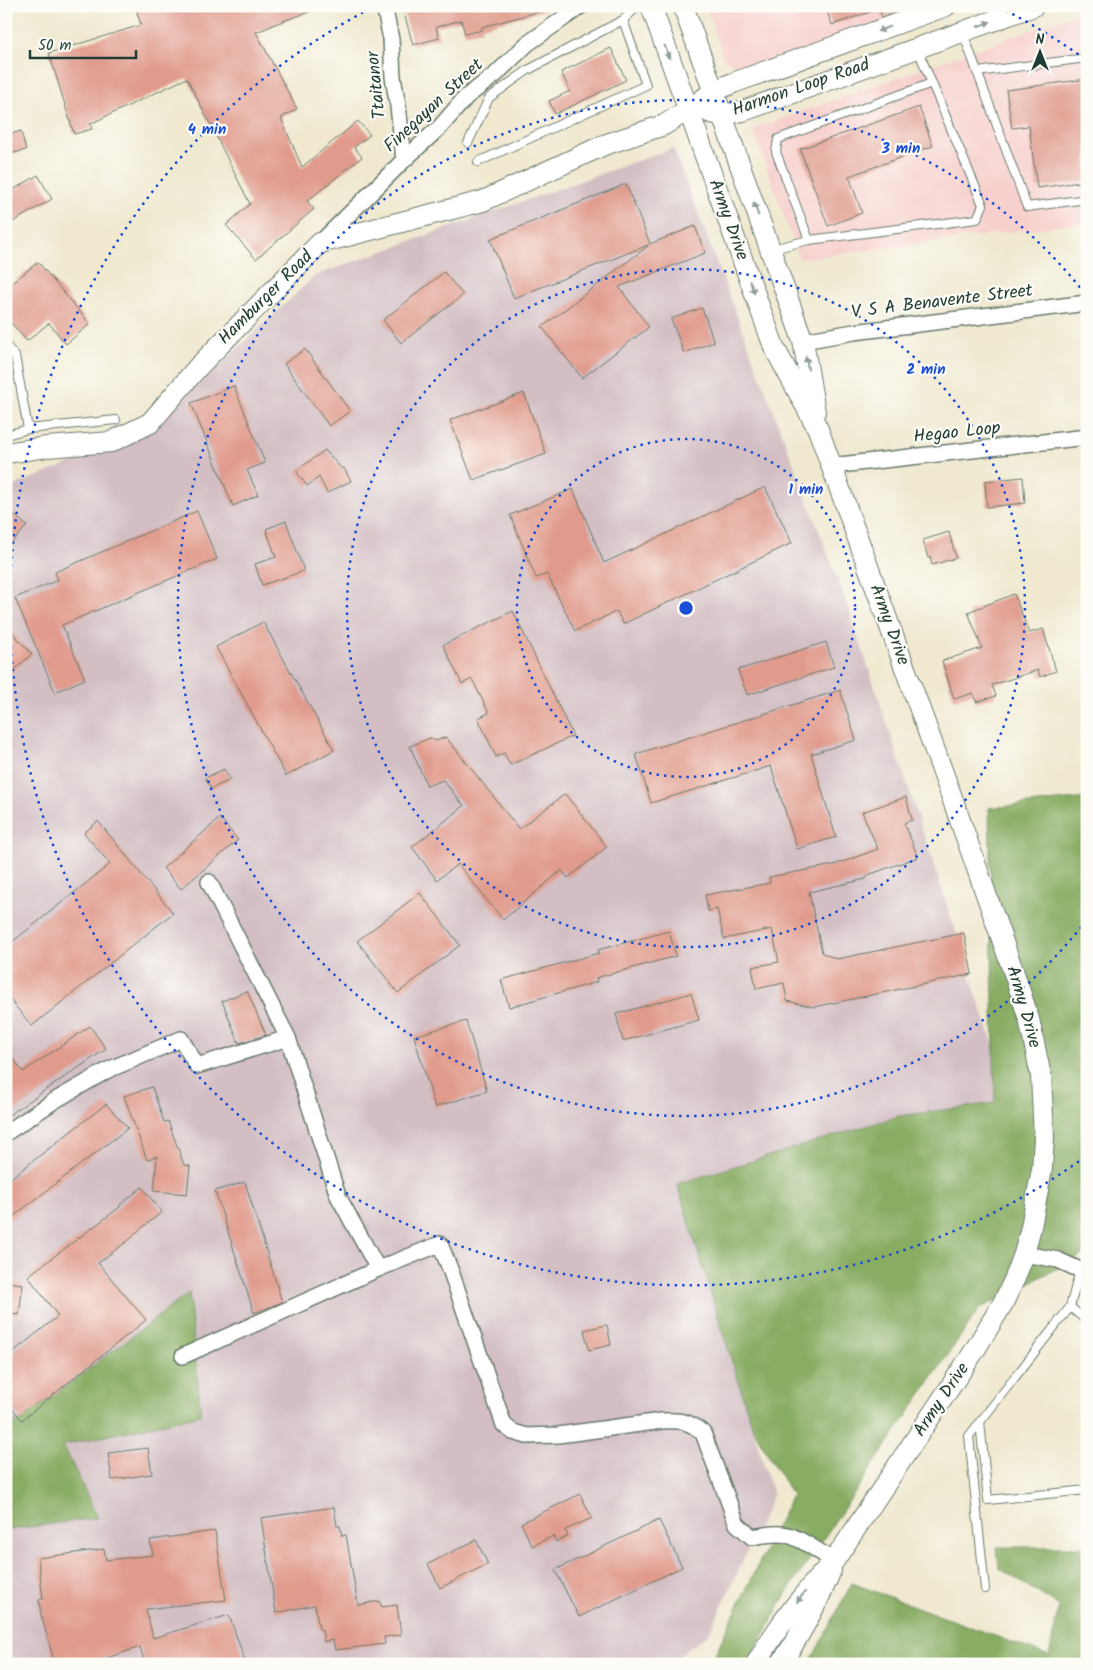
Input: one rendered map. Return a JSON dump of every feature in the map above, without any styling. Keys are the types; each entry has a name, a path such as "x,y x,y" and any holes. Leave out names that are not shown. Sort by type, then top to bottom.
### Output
{"main road":[{"name":"Army Drive","path":"651,6 774,347 818,429 1016,979 1033,1038 1041,1076 1044,1137 1037,1198 1024,1254 1003,1303 834,1562 820,1597 803,1630 781,1664"},
{"name":"Army Drive","path":"683,6 803,341 818,429"},
{"name":"Harmon Loop Road","path":"688,110 714,91 733,82 946,6"},
{"name":"Harmon Loop Road","path":"688,110 722,115 742,111 1034,6"},
{"name":"Hamburger Road","path":"6,453 47,447 111,442 150,423 198,367 320,243 483,201 604,145 664,125 688,110"},
{"name":"Army Drive","path":"756,1664 783,1621 806,1590 834,1562"},
{"path":"746,1664 783,1621"},
{"path":"788,1664 803,1630"}],"street":[{"name":"Ttaitanor","path":"384,6 391,39 393,77 404,160"},
{"name":"Finegayan Street","path":"320,243 441,126 466,97 495,74 527,44 581,6"},
{"name":"V S A Benavente Street","path":"803,341 854,332 1087,302"},
{"name":"Hegao Loop","path":"831,466 1087,437"},
{"path":"209,882 288,1038 338,1196 378,1269"},
{"path":"6,1133 54,1101 108,1070 181,1040 197,1066 288,1038"},
{"path":"183,1356 378,1269 440,1244 504,1425 513,1432 527,1436 558,1435 678,1420 694,1425 703,1433 736,1524 752,1537 772,1534 788,1535 834,1562"},
{"path":"1024,1254 1058,1260 1085,1268"}],"lane":[{"path":"468,142 489,98 528,70 623,20 638,6"},
{"path":"478,162 646,85 623,20"},
{"path":"962,32 1027,207 1087,199"},
{"path":"770,250 809,240 977,219 983,205 917,48"},
{"path":"977,72 1087,58"},
{"path":"809,240 776,152 778,139 932,83"},
{"path":"6,346 15,356 28,429"},
{"path":"6,435 28,429 116,420"},
{"path":"985,1589 969,1436 1070,1307 1085,1268"},
{"path":"1070,1307 1087,1321"},
{"path":"980,1422 988,1500 1087,1490"}],"shaded area":[{"path":"706,6 938,6 759,73 724,60"},
{"path":"1087,10 1087,222 799,259 753,129"},
{"path":"673,148 850,612 995,1050 995,1103 899,1116 678,1184 773,1495 709,1634 667,1664 6,1664 6,489 149,431 316,275"}],"green space":[{"path":"1087,798 1087,1253 979,1309 786,1594 748,1664 710,1664 792,1495 753,1429 677,1184 899,1116 995,1103 989,808"},
{"path":"189,1293 201,1415 63,1445 98,1518 6,1530 6,1407 16,1424"},
{"path":"997,1547 1087,1547 1087,1664 809,1664 852,1583 1049,1656 1059,1606 999,1568"}],"building":[{"path":"135,6 320,6 320,8 256,32 297,109 281,118 302,167 358,121 370,135 354,147 362,157 307,201 314,209 256,259 226,225 250,204 187,78 90,124 92,129 74,134 49,53 141,25"},
{"path":"402,6 544,6 545,10 482,27 482,30 465,34 461,20 436,27 439,38 413,45"},
{"path":"825,6 910,6 882,17 879,9 832,25"},
{"path":"611,48 626,80 555,114 549,101 570,91 561,72"},
{"path":"1087,79 1087,181 1037,188 1029,126 1012,128 1006,90"},
{"path":"919,107 933,146 849,176 862,213 828,226 800,149"},
{"path":"21,131 26,150 6,155 6,135"},
{"path":"38,175 52,199 6,226 6,194"},
{"path":"626,184 650,244 695,226 705,253 619,287 649,327 582,378 542,327 648,245 514,298 490,239"},
{"path":"38,262 90,324 66,344 49,323 27,341 6,317 6,288"},
{"path":"444,272 463,295 401,343 383,320"},
{"path":"702,308 714,342 684,353 671,319"},
{"path":"305,349 350,411 329,426 284,364"},
{"path":"234,386 265,463 247,470 258,495 233,506 191,403"},
{"path":"524,393 546,454 473,480 450,420"},
{"path":"325,450 342,469 344,468 351,481 327,493 319,477 307,486 296,471"},
{"path":"1023,477 1025,503 987,507 985,481"},
{"path":"765,487 792,543 623,624 617,611 575,631 547,574 536,578 510,515 573,489 604,563"},
{"path":"6,508 27,526 6,549"},
{"path":"197,511 217,559 62,625 85,679 55,692 15,598 58,580 55,572"},
{"path":"286,521 304,571 262,585 255,564 276,557 266,529"},
{"path":"949,532 956,558 932,565 923,540"},
{"path":"1014,594 1029,633 1043,629 1056,671 1040,677 1038,670 992,685 996,696 976,702 973,693 954,699 942,661 982,648 968,612"},
{"path":"513,611 573,736 510,765 504,753 496,757 478,718 489,713 472,679 462,684 443,645"},
{"path":"263,622 334,750 286,776 216,647"},
{"path":"6,626 32,654 6,678"},
{"path":"826,642 834,667 747,695 738,670"},
{"path":"840,690 856,740 811,754 836,837 797,849 771,766 651,803 636,754"},
{"path":"446,737 519,829 565,794 607,847 568,878 562,870 503,920 458,864 437,880 412,847 464,806 443,780 427,786 410,746 430,738 436,741"},
{"path":"224,769 230,780 211,789 205,778"},
{"path":"906,797 912,820 904,823 918,857 868,875 866,879 809,892 822,953 837,959 964,933 972,974 814,1007 787,1001 784,983 756,989 752,967 779,962 772,929 724,939 717,909 708,911 705,895 770,883 769,877 834,865 878,849 862,812"},
{"path":"220,818 238,840 181,889 163,868"},
{"path":"98,821 173,913 32,1026 6,995 6,947 110,864 84,833"},
{"path":"420,893 460,945 398,993 357,941"},
{"path":"669,931 676,956 596,978 597,982 509,1007 501,980 599,953 598,950"},
{"path":"247,991 266,1035 239,1043 222,1001"},
{"path":"691,993 699,1020 623,1041 616,1014"},
{"path":"466,1021 487,1091 435,1107 414,1036"},
{"path":"90,1026 106,1049 6,1117 6,1062 13,1058 23,1072"},
{"path":"152,1087 164,1122 168,1121 184,1165 190,1166 187,1194 154,1191 157,1156 147,1160 124,1096"},
{"path":"106,1104 128,1128 6,1222 6,1182"},
{"path":"245,1182 282,1302 254,1313 215,1191"},
{"path":"142,1187 162,1212 98,1263 146,1320 22,1420 6,1401 6,1358 58,1316 28,1276 120,1207"},
{"path":"6,1282 23,1284 19,1315 6,1313"},
{"path":"607,1325 611,1345 589,1350 584,1330"},
{"path":"148,1448 152,1474 112,1480 108,1453"},
{"path":"580,1494 592,1518 565,1530 568,1536 556,1542 553,1536 532,1546 521,1523"},
{"path":"334,1507 337,1526 340,1526 342,1536 346,1535 358,1605 379,1601 382,1607 397,1605 401,1635 384,1637 385,1644 335,1650 333,1640 324,1642 322,1630 319,1629 315,1605 276,1613 261,1518"},
{"path":"659,1520 682,1567 579,1617 555,1570"},
{"path":"215,1531 226,1600 146,1609 153,1638 229,1615 246,1664 145,1664 140,1647 89,1664 55,1664 41,1615 39,1600 43,1599 38,1558 104,1549 106,1560 153,1555 150,1540"},
{"path":"476,1540 488,1564 440,1588 428,1564"}]}
